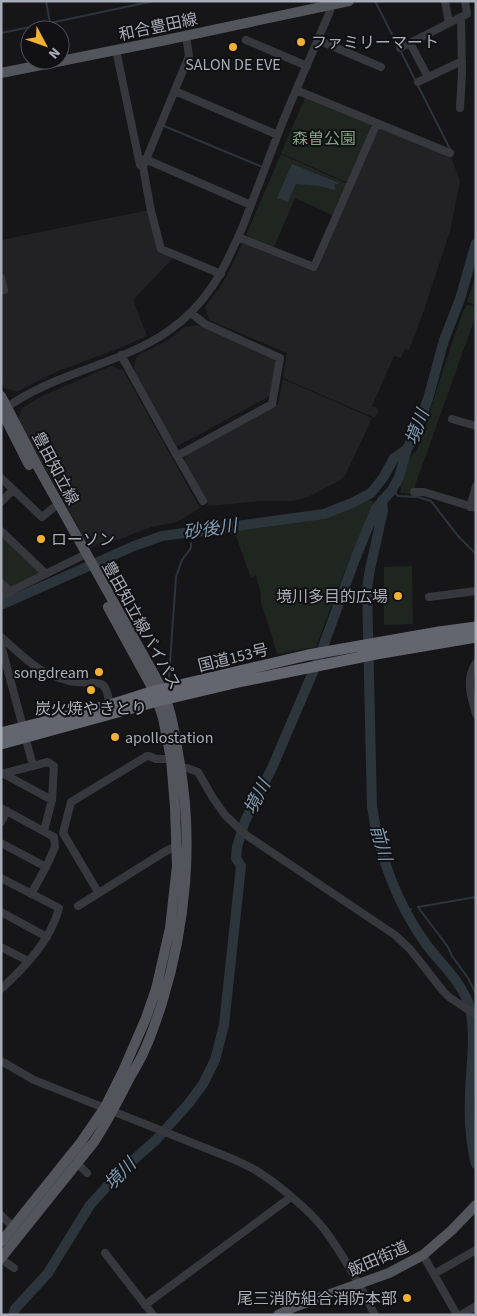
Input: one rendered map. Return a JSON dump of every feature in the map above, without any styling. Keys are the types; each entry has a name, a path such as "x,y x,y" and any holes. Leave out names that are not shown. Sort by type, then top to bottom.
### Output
{"highway":[{"name":"国道153号","path":"1,744 24,732 110,705 243,681 264,671 367,656 476,626"},
{"name":"国道153号","path":"438,638 476,637"},
{"name":"国道153号","path":"1,733 24,732 161,695"}],"main road":[{"name":"和合豊田線","path":"1,73 186,36 331,3 349,1"},
{"name":"豊田知立線","path":"1,396 3,410 14,438 53,508 83,555"},
{"name":"豊田知立線","path":"3,410 83,555"},
{"name":"豊田知立線バイパス","path":"1,1242 109,1109 146,1049 171,975 178,943 185,890 184,794 171,715 83,555"},
{"name":"豊田知立線バイパス","path":"1,1258 94,1142 146,1018 156,989 170,928 176,878 177,846 171,760 163,718 161,695"},
{"name":"飯田街道","path":"278,1315 292,1308 389,1273 423,1255 476,1206"}],"street":[{"path":"445,1 450,23"},
{"path":"400,48 467,14 465,1"},
{"path":"3,410 45,386 142,346 166,333 191,313 212,288 221,274 251,205 296,90 330,11 331,3"},
{"path":"460,108 462,73 461,17"},
{"path":"186,36 189,56 144,163 151,210 161,250 221,274"},
{"path":"246,40 307,66"},
{"path":"318,40 381,66"},
{"path":"410,43 428,77"},
{"path":"116,50 140,165 144,163 251,205"},
{"path":"418,82 462,61"},
{"path":"296,90 450,154"},
{"path":"175,91 278,135"},
{"path":"238,236 314,267 376,123"},
{"path":"1,278 4,290 1,291"},
{"path":"177,456 272,404 280,358 205,324 191,313"},
{"path":"121,355 203,501"},
{"path":"452,418 476,426"},
{"path":"1,478 42,518 53,508"},
{"path":"414,492 424,492 473,508 476,486"},
{"path":"1,502 13,490"},
{"path":"1,531 46,574"},
{"path":"1,596 83,555"},
{"path":"1,583 10,592"},
{"path":"430,597 476,591"},
{"path":"1,637 29,662 45,673 73,682 101,684 106,688 110,705"},
{"path":"1,644 33,765"},
{"path":"476,662 470,690 476,714"},
{"path":"98,892 63,833 71,802 147,756 171,760"},
{"path":"2,774 48,762 54,766 52,800 44,831"},
{"path":"181,768 198,772 213,798 232,822 246,835 395,935 410,949 442,991 476,1014"},
{"path":"2,774 52,800"},
{"path":"1,822 4,810 54,837 55,847 32,894"},
{"path":"1,843 46,867"},
{"path":"78,906 98,892 177,846"},
{"path":"1,878 59,908 56,921 47,936 18,973 3,984"},
{"path":"1,912 47,936"},
{"path":"1,947 28,961"},
{"path":"1,1060 34,1080 233,1159 256,1170 291,1197 323,1228 359,1284 375,1315"},
{"path":"78,1164 87,1173"},
{"path":"146,1305 291,1197"},
{"path":"1,1215 13,1226"},
{"path":"434,1274 476,1250"},
{"path":"105,1253 153,1315"},
{"path":"423,1255 457,1315"},
{"path":"1,1258 14,1268"},
{"path":"461,1315 476,1306"}],"shaded area":[{"path":"380,126 451,157 460,181 450,231 424,310 409,350 405,349 401,358 394,356 372,406 379,409 375,418 283,378 287,353 209,320 205,307 222,285 243,242 317,271"},
{"path":"292,164 339,183 335,184 335,190 319,186 296,184 288,202 277,198"},
{"path":"149,210 159,254 164,253 174,257 133,300 147,336 56,372 17,392 4,388 1,381 1,293 5,291 1,273 1,240"},
{"path":"197,325 271,356 276,365 270,396 176,447 133,369 137,356 168,340 185,327"},
{"path":"111,366 123,370 200,508 177,522 151,527 113,542 98,544 90,548 18,420 22,408 42,396"},
{"path":"283,379 372,418 345,476 308,497 293,501 261,501 209,506 184,462 186,455 278,404"}],"green space":[{"name":"森曽公園","path":"308,97 371,126 348,183 281,153 305,98"},
{"path":"281,154 348,184 334,216 295,198 274,247 246,235"},
{"path":"476,275 476,315 412,494 400,493 401,488 399,484 425,430 463,311 467,305 475,305 467,302"},
{"path":"368,499 374,502 349,560 316,647 277,654 261,603 261,594 256,575 251,578 236,536 221,534 192,538 192,535 335,514"},
{"path":"1,535 42,573 10,588 1,579"},
{"name":"境川多目的広場","path":"412,566 413,624 384,625 384,567"}],"waterway":[{"path":"1,33 50,23 46,1"},
{"path":"64,20 154,1"},
{"path":"375,1 398,46"},
{"path":"400,50 450,149"},
{"path":"164,126 260,166"},
{"name":"境川","path":"13,1315 15,1309 48,1273 90,1205 122,1170 156,1140 189,1103 203,1084 215,1060 224,1025 241,866 236,858 237,847 245,821 272,768 319,658 355,559 376,508 392,490 399,477 407,449 428,399 444,340 460,299 476,243"},
{"name":"砂後川","path":"1,605 134,546 162,536 324,514 371,493 383,478 394,458 407,449"},
{"path":"392,490 398,496 418,497 431,501 458,536 476,554"},
{"name":"前川","path":"382,500 383,511 367,588 372,807 379,843 398,896 426,944 464,994 471,1012 473,1035 470,1120 472,1146 476,1164"},
{"path":"169,677 176,577 182,560 191,548 191,543"},
{"path":"476,897 418,907 448,947 476,994"},
{"name":"前川","path":"406,912 411,909"}],"place":[{"name":"ファミリーマート","path":"301,42"},
{"name":"SALON DE EVE","path":"233,47"},
{"name":"ローソン","path":"41,539"},
{"name":"境川多目的広場","path":"398,596"},
{"name":"songdream","path":"99,672"},
{"name":"炭火焼やきとり","path":"91,690"},
{"name":"apollostation","path":"115,737"},
{"name":"尾三消防組合消防本部","path":"407,1298"}]}
